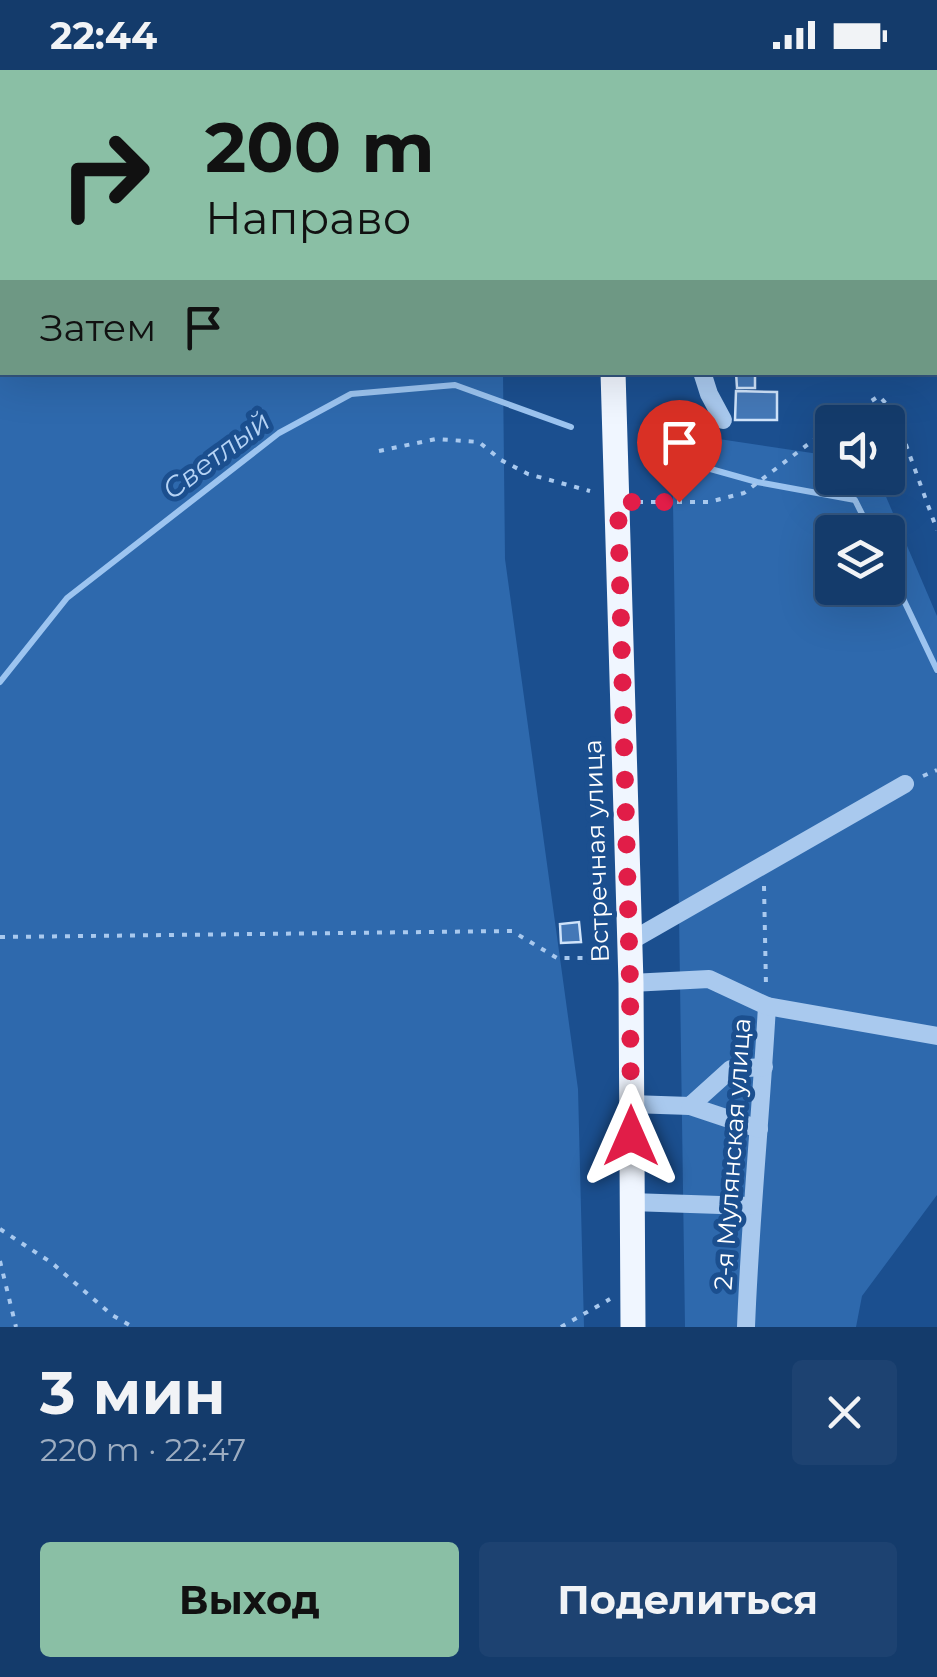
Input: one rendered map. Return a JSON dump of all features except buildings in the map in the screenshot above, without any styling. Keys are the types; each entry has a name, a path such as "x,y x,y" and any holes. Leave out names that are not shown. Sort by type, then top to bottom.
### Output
{"main road":[{"name":"Встречная улица","path":"613,375 630,961 633,1327"}],"street":[{"path":"703,375 708,394 723,420"},
{"path":"630,961 764,862 905,784"},
{"name":"2-я Мулянская улица","path":"630,961 709,979 766,1006 760,1129 750,1206 746,1327"},
{"path":"766,1006 937,1036"},
{"path":"690,1106 731,1069 764,1067"},
{"path":"631,1104 690,1106 760,1129"},
{"path":"631,1202 750,1206"}],"path":[{"path":"865,405 879,396 887,405"},
{"path":"379,451 436,439 479,442 501,460 528,474 590,491"},
{"path":"618,502 710,502 744,493 815,439"},
{"path":"905,442 937,530"},
{"path":"764,862 766,1006"},
{"path":"0,936 512,931 557,958 630,961"},
{"path":"0,1229 52,1263 112,1315 133,1327"},
{"path":"0,1261 16,1327"},
{"path":"561,1327 631,1286"}],"shaded area":[{"path":"0,375 503,375 505,559 578,1089 584,1327 0,1327"},
{"path":"672,432 815,453 815,495 885,495 894,515 815,515 815,605 905,605 905,541 937,616 937,1195 862,1296 856,1327 685,1327"}],"waterway":[{"name":"Светлый","path":"0,682 67,598 279,433 351,394 455,385 571,427"},
{"name":"Светлый","path":"657,454 757,482 855,500 862,515"},
{"name":"Светлый","path":"905,603 937,670"}],"route":[{"path":"631,1136 618,502 679,502"}]}
